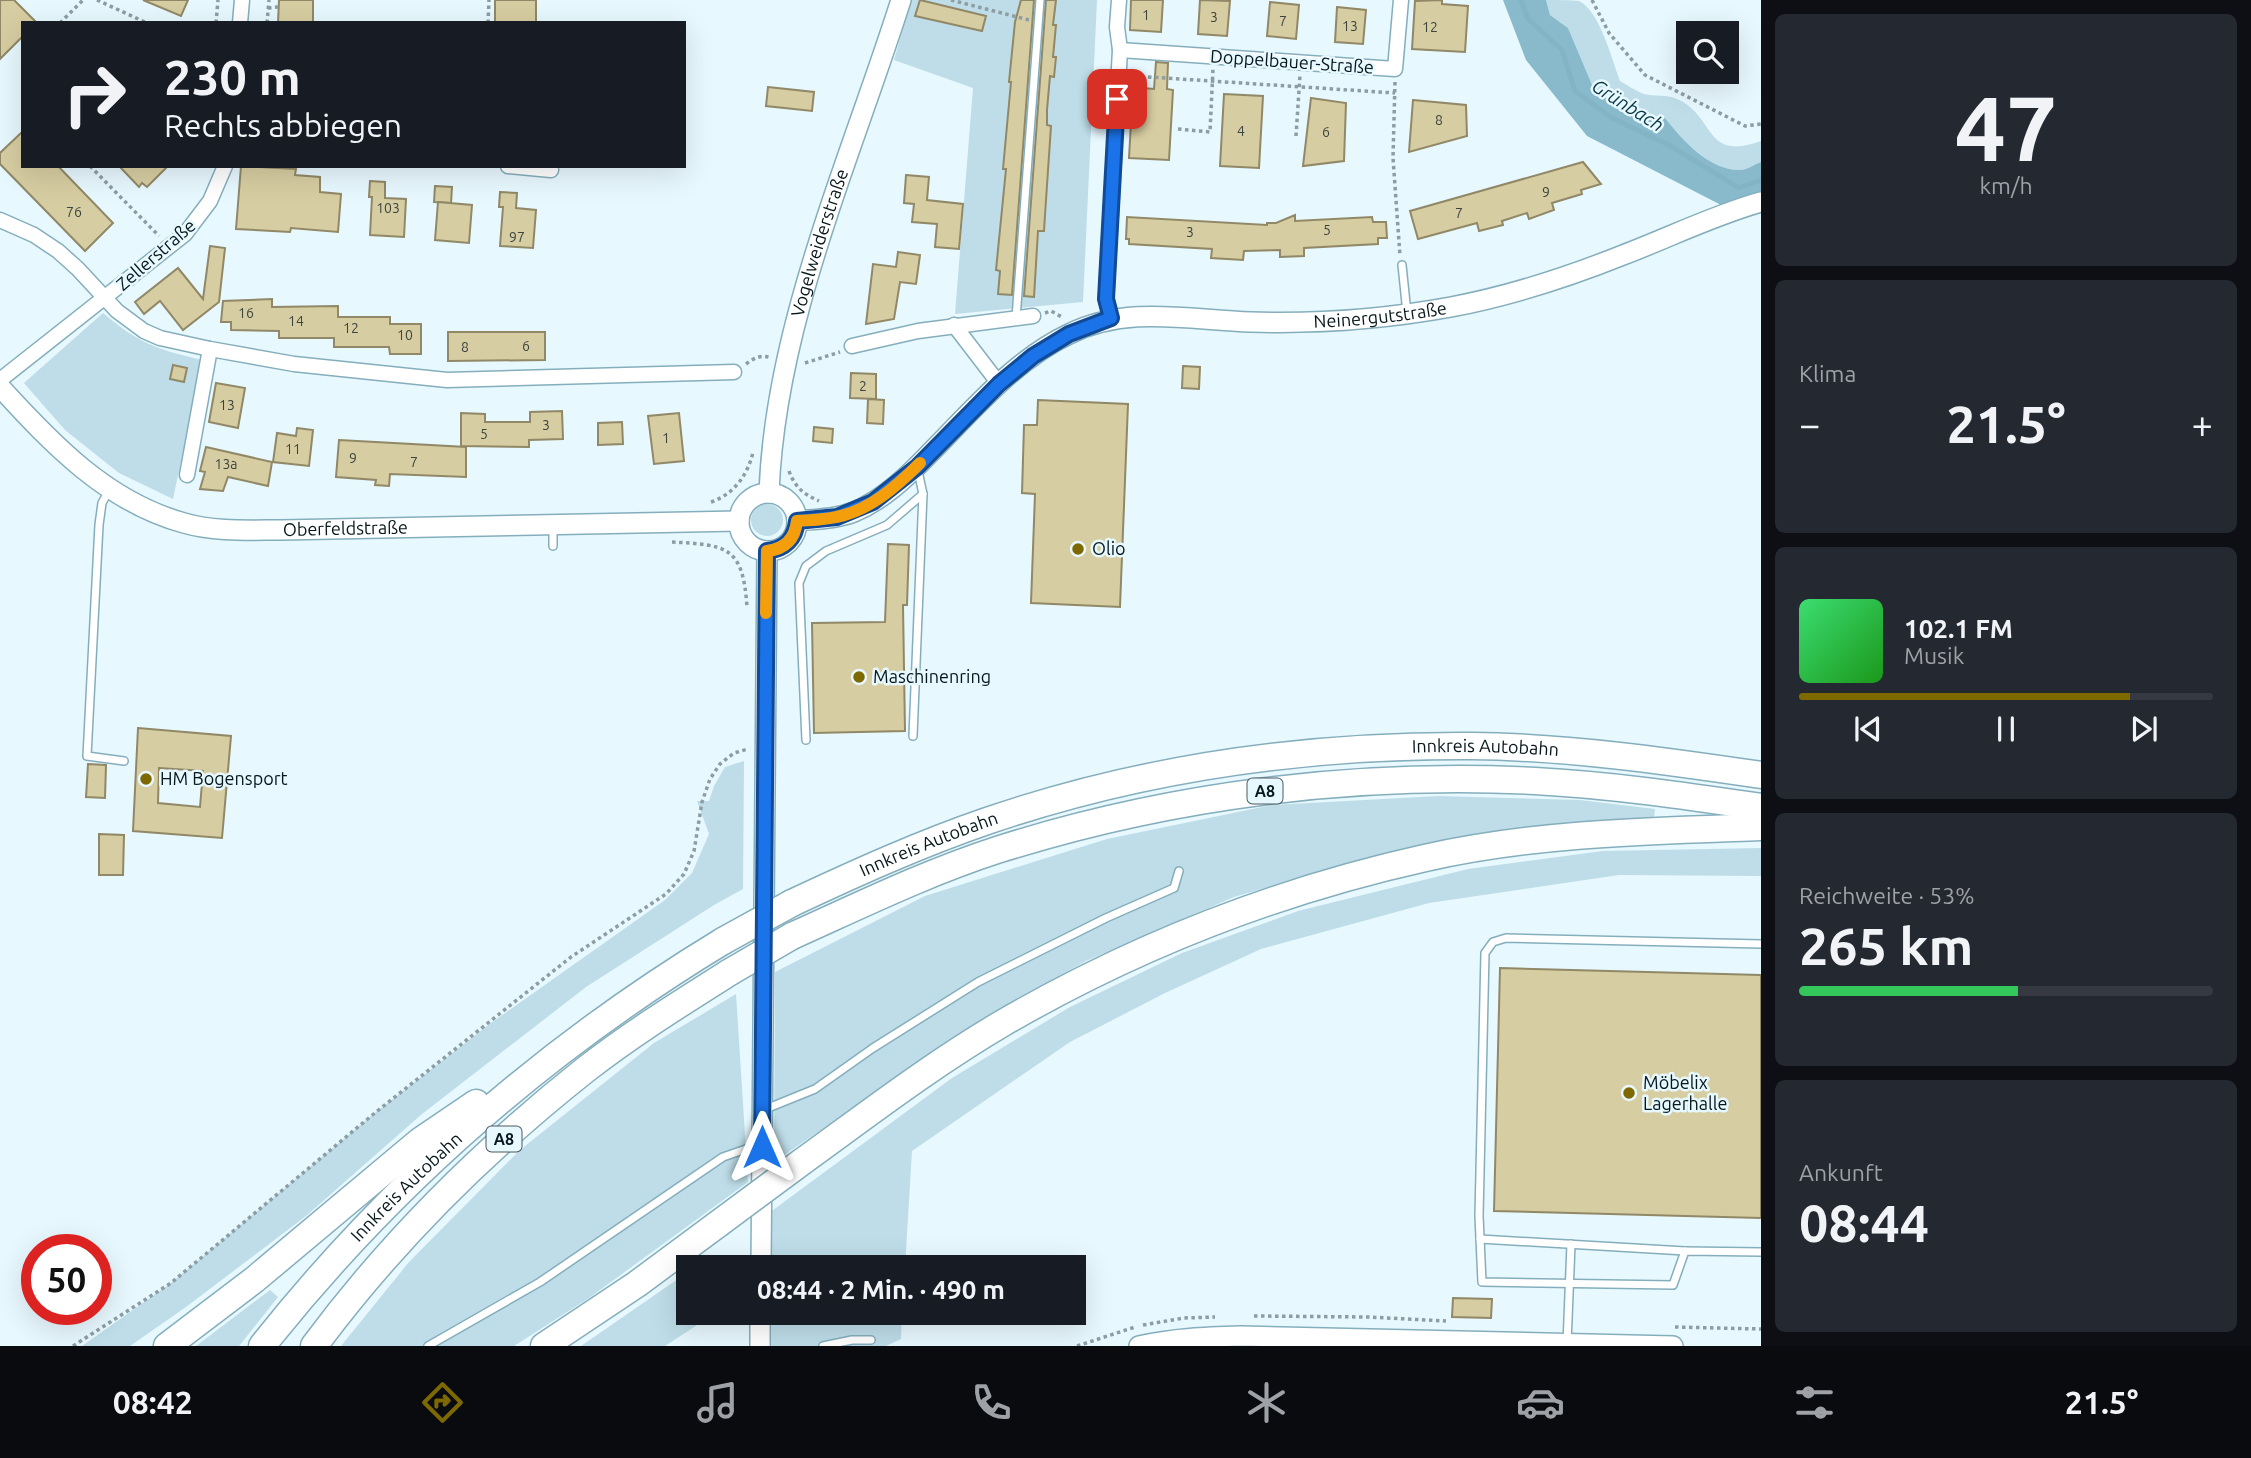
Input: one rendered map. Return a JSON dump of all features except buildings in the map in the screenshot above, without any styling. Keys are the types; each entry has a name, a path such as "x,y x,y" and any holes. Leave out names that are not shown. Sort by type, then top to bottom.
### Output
{"highway":[{"name":"Innkreis Autobahn","path":"262,1346 331,1264 390,1201 502,1097 555,1054 612,1011 723,940 792,903 902,852 989,820 1124,782 1223,764 1348,751 1472,746 1583,753 1761,775"},
{"name":"Innkreis Autobahn","path":"314,1346 371,1273 477,1162 587,1069 655,1020 792,936 897,889 994,851 1150,809 1289,788 1430,779 1535,781 1639,789 1761,807"},
{"path":"544,1346 637,1284 912,1082 1003,1023 1101,972 1203,925 1324,884 1426,858 1515,843 1625,831 1761,827"},
{"path":"167,1346 254,1280 420,1141 555,1054"}],"main road":[{"name":"Vogelweiderstraße","path":"769,492 780,360 901,0"},
{"name":"Neinergutstraße","path":"797,521 837,517 873,502 917,467 999,384 1033,356 1069,334 1111,318 1133,315 1251,322 1323,322 1450,307 1507,293 1619,257 1761,202"},
{"name":"Oberfeldstraße","path":"0,387 36,427 109,490 186,524 227,530 739,521"},
{"path":"769,492 786,498 792,505 797,521 794,536 789,543 767,551 750,545 740,530 739,521 740,512 751,498 769,492"},
{"path":"761,1255 767,551"},
{"path":"760,1325 760,1346"},
{"path":"1139,1346 1159,1341 1241,1336 1673,1346"}],"street":[{"path":"240,21 242,0"},
{"path":"1111,318 1106,299 1118,75 1119,0"},
{"name":"Doppelbauer-Straße","path":"1119,50 1395,69 1401,0"},
{"name":"Zellerstraße","path":"0,220 34,235 58,251 105,298 170,248 201,216 224,168"},
{"path":"530,168 551,170"},
{"path":"0,380 105,298 130,321 160,338 294,365 447,380 734,372"},
{"path":"852,346 954,325 1033,316"},
{"path":"954,325 999,384"},
{"path":"187,475 210,349"}],"lane":[{"path":"1016,318 1040,0"},
{"path":"1402,265 1407,313"},
{"path":"913,736 923,494 917,467"},
{"path":"109,490 102,503 99,525 86,755 124,761"},
{"path":"806,740 799,583 806,566 826,551 887,525 923,494"},
{"path":"552,525 553,546"},
{"path":"763,1111 815,1089 873,1048 978,982 1106,918 1174,888 1180,871"},
{"path":"1685,1251 1673,1285 1482,1282 1480,1239 1485,953 1493,942 1506,938 1761,944"},
{"path":"428,1346 540,1282 723,1157 749,1148 762,1147"},
{"path":"1480,1239 1685,1251 1761,1252"},
{"path":"1567,1344 1571,1244"},
{"path":"823,1346 852,1339 870,1340"}],"path":[{"path":"62,21 83,0"},
{"path":"97,0 143,21"},
{"path":"216,21 218,0"},
{"path":"267,21 269,0"},
{"path":"488,21 489,0"},
{"path":"951,0 1038,22"},
{"path":"1592,0 1609,33 1645,75 1745,126 1761,124"},
{"path":"268,8 279,7"},
{"path":"1178,129 1210,132 1213,57"},
{"path":"1296,136 1301,63"},
{"path":"1395,69 1393,158 1402,265"},
{"path":"1118,75 1395,93"},
{"path":"92,168 170,248"},
{"path":"734,372 752,359 765,356 811,363 852,346"},
{"path":"702,503 727,496 748,467"},
{"path":"73,1346 171,1283 376,1112 571,957 666,894 684,874 694,851 702,802 710,779 720,764 734,753 764,747"}],"shaded area":[{"path":"911,0 1097,0 1083,302 955,314 973,88 894,60"},
{"path":"1503,0 1546,0 1550,15 1568,28 1593,87 1615,105 1643,119 1665,118 1697,152 1717,165 1740,170 1761,162 1761,193 1721,205 1587,136 1526,60"},
{"path":"1546,0 1579,1 1586,6 1599,25 1620,81 1644,94 1677,99 1698,116 1719,141 1729,146 1761,141 1761,162 1740,170 1717,165 1698,152 1665,118 1643,119 1615,105 1593,87 1568,28 1550,15"},
{"path":"103,313 138,339 202,360 173,499 119,473 65,430 24,383"},
{"path":"767,504 778,509 783,520 778,531 767,536 756,531 751,520 756,509"},
{"path":"744,761 743,889 586,987 422,1114 306,1216 130,1346 82,1346 171,1283 376,1112 491,1023 665,900 692,873 709,834 697,801 709,801 725,767"},
{"path":"1439,796 1580,800 1655,809 1654,818 1510,830 1385,853 1234,897 1086,961 982,1019 774,1162 775,972 925,896 1107,839 1272,805"},
{"path":"1761,848 1761,876 1619,875 1429,903 1261,949 1165,993 1070,1042 912,1151 906,1255 768,1255 769,1213 952,1078 1070,1007 1182,953 1298,911 1468,869 1603,851"},
{"path":"736,994 748,1182 589,1298 514,1346 341,1346 409,1262 520,1150 654,1043"},
{"path":"676,1280 676,1325 697,1325 665,1346 581,1346"},
{"path":"270,1290 278,1297 239,1346 196,1346"},
{"path":"768,1325 902,1325 901,1339 886,1346 767,1346"}],"waterway":[{"name":"Grünbach","path":"1521,0 1528,19 1562,50 1575,91 1612,118 1669,145 1739,188 1761,180"}],"slow traffic":[{"path":"766,613 767,551 789,543 794,536 797,521 837,517 856,511 891,489 920,463"}],"place":[{"name":"Olio","path":"1078,549"},
{"name":"Maschinenring","path":"859,677"},
{"name":"HM Bogensport","path":"146,779"},
{"name":"Möbelix Lagerhalle","path":"1629,1093"}],"route":[{"path":"762,1147 767,551 789,543 794,536 797,521 837,517 873,502 917,467 999,384 1033,356 1069,334 1111,318 1106,299 1117,99"}]}
